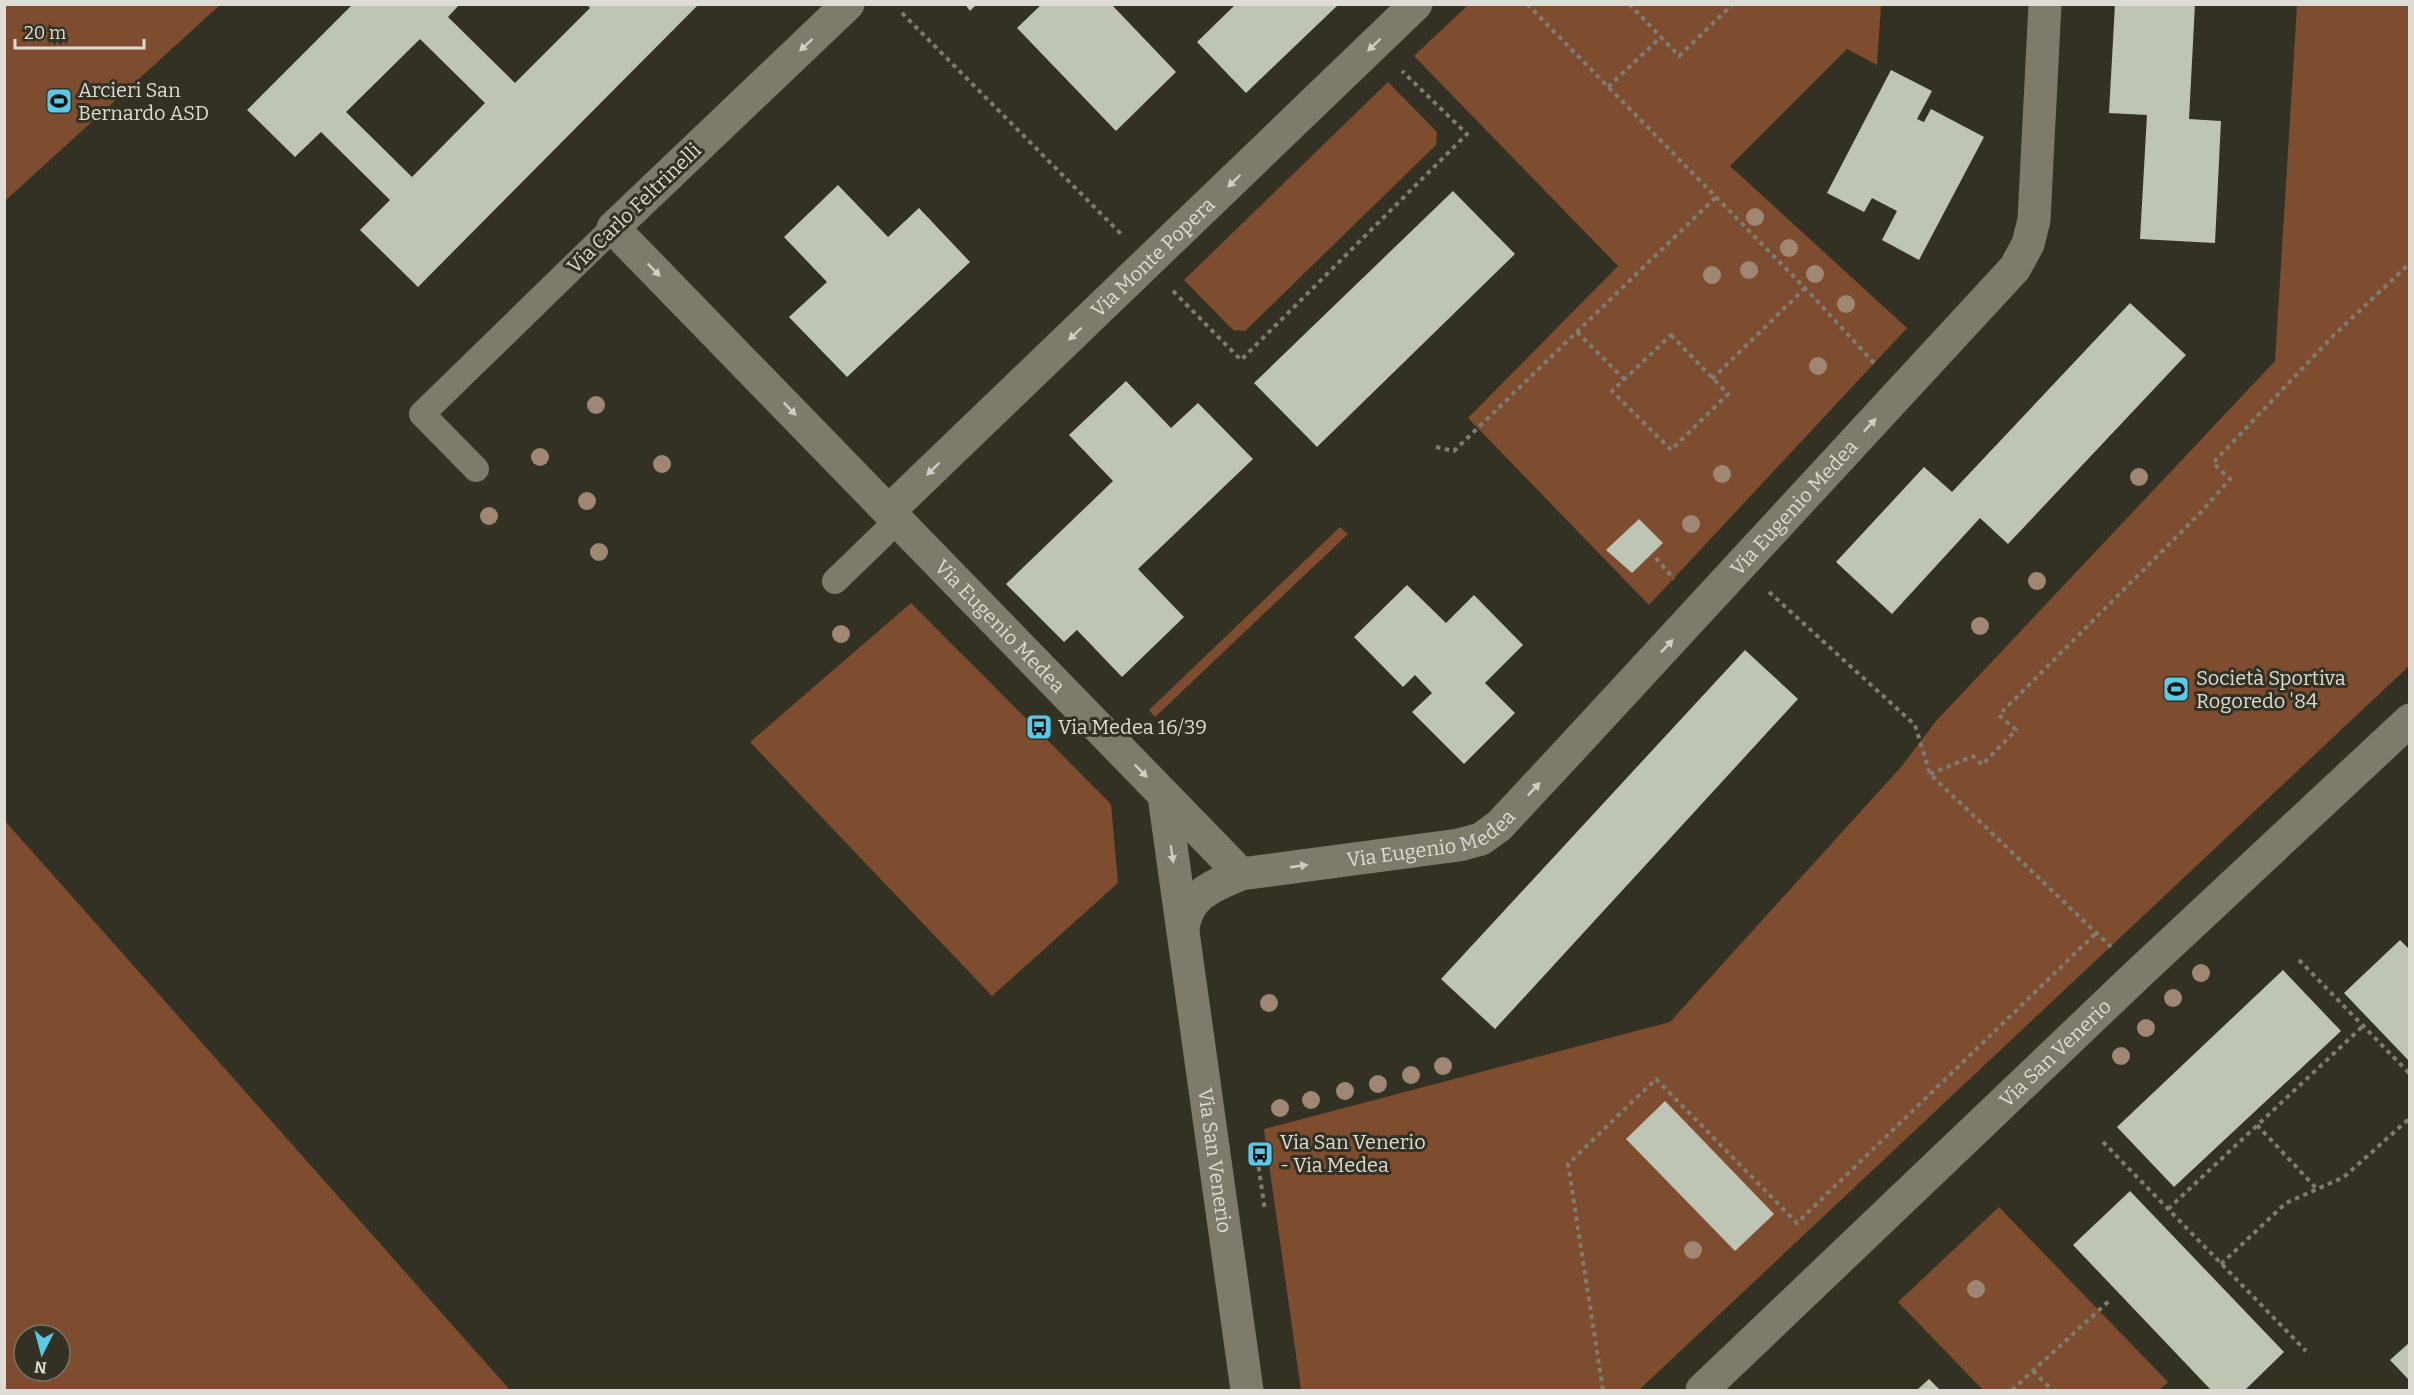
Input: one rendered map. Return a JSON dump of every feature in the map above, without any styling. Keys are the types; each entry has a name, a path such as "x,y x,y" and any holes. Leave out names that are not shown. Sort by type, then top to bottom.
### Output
{"street":[{"name":"Via Carlo Feltrinelli","path":"613,228 848,4"},
{"name":"Via Monte Popera","path":"894,516 1416,4"},
{"name":"Via Eugenio Medea","path":"613,228 1241,874 1459,845 1481,839 1499,826 2015,268 2028,244 2034,220 2045,4"},
{"name":"Via San Venerio","path":"1702,1390 2138,974 2409,720"},
{"name":"Via San Venerio","path":"1164,796 1247,1390"},
{"name":"Via San Venerio","path":"1183,929 1185,913 1191,904 1214,885 1241,874"}],"lane":[{"name":"Via Carlo Feltrinelli","path":"476,469 422,414 613,228"},
{"path":"835,581 894,516"}],"path":[{"path":"1527,4 1880,369"},
{"path":"1629,4 1679,56 1733,4"},
{"path":"902,13 1125,237"},
{"path":"1608,87 1661,37"},
{"path":"1166,284 1241,360 1467,134 1401,70"},
{"path":"1436,447 1454,451 1716,197"},
{"path":"1930,774 1973,756 1982,765 2016,730 1998,715 2202,511 2229,479 2213,463 2334,335 2409,263"},
{"path":"1712,379 1804,288"},
{"path":"1577,332 1625,380"},
{"path":"1671,335 1712,379 1728,394 1671,450 1612,391 1671,335"},
{"path":"1656,558 1678,584"},
{"path":"1762,585 1915,726 1930,774 2138,974"},
{"path":"1603,1390 1568,1164 1656,1079 1797,1223 2096,933"},
{"path":"2299,960 2409,1074"},
{"path":"2168,1209 2363,1026"},
{"path":"2221,1264 2286,1203 2344,1177 2409,1118"},
{"path":"2257,1125 2317,1189"},
{"path":"2103,1142 2306,1351"},
{"path":"2012,1390 2109,1301"},
{"path":"2033,1371 2052,1390"}],"shaded area":[{"name":"Arcieri San Bernardo ASD","path":"5,4 220,5 6,200"},
{"path":"1468,5 1881,5 1877,65 1847,49 1730,166 1907,328 1649,605 1468,418 1618,266 1414,56"},
{"name":"Società Sportiva Rogoredo '84","path":"2297,5 2409,5 2409,666 1639,1390 1301,1390 1264,1129 1670,1022 1901,767 1937,720 2275,361"},
{"path":"1388,82 1437,132 1436,145 1245,331 1233,330 1184,280"},
{"path":"1340,527 1348,534 1155,717 1149,710"},
{"path":"911,603 1111,804 1118,883 992,996 750,742"},
{"path":"5,821 510,1390 5,1390"},
{"path":"1999,1207 2168,1382 2159,1390 1983,1390 1898,1302"}],"building":[{"path":"353,4 460,4 448,17 515,83 590,8 586,4 699,4 418,287 360,230 390,200 321,132 295,157 247,110","holes":["420,39 485,103 412,177 346,112"]},
{"path":"965,4 977,4 970,11"},
{"path":"1042,4 1111,4 1176,72 1116,131 1017,28"},
{"path":"1236,4 1339,4 1246,93 1197,42"},
{"path":"2115,4 2195,4 2189,119 2221,121 2215,243 2140,239 2147,115 2109,113"},
{"path":"1891,70 1932,91 1917,119 1924,122 1931,109 1984,137 1919,260 1882,240 1897,211 1872,198 1864,212 1827,193"},
{"path":"838,185 888,237 919,208 970,262 847,377 789,317 827,282 784,237"},
{"path":"1453,191 1515,254 1317,447 1254,383"},
{"path":"2130,303 2186,355 2008,544 1980,518 1892,614 1836,562 1924,467 1952,492"},
{"path":"1126,381 1171,428 1198,403 1253,459 1138,569 1184,617 1122,677 1077,630 1064,642 1006,584 1113,481 1069,435"},
{"path":"1639,519 1663,543 1632,573 1606,550"},
{"path":"1407,585 1446,623 1474,595 1523,645 1485,683 1515,713 1464,764 1412,712 1432,693 1415,675 1403,687 1354,637"},
{"path":"1745,650 1798,699 1495,1029 1441,979"},
{"path":"2400,940 2410,950 2410,1062 2344,993"},
{"path":"2283,970 2341,1031 2174,1187 2117,1127"},
{"path":"1665,1101 1774,1214 1735,1251 1626,1139"},
{"path":"2130,1191 2284,1352 2245,1390 2211,1390 2073,1245"},
{"path":"2410,1342 2410,1381 2390,1360"},
{"path":"1929,1379 1940,1390 1917,1390"}],"place":[{"name":"Arcieri San Bernardo ASD","path":"59,101"},
{"name":"Società Sportiva Rogoredo '84","path":"2176,689"},
{"name":"Via Medea 16/39","path":"1039,727"},
{"name":"Via San Venerio - Via Medea","path":"1260,1154"}]}
